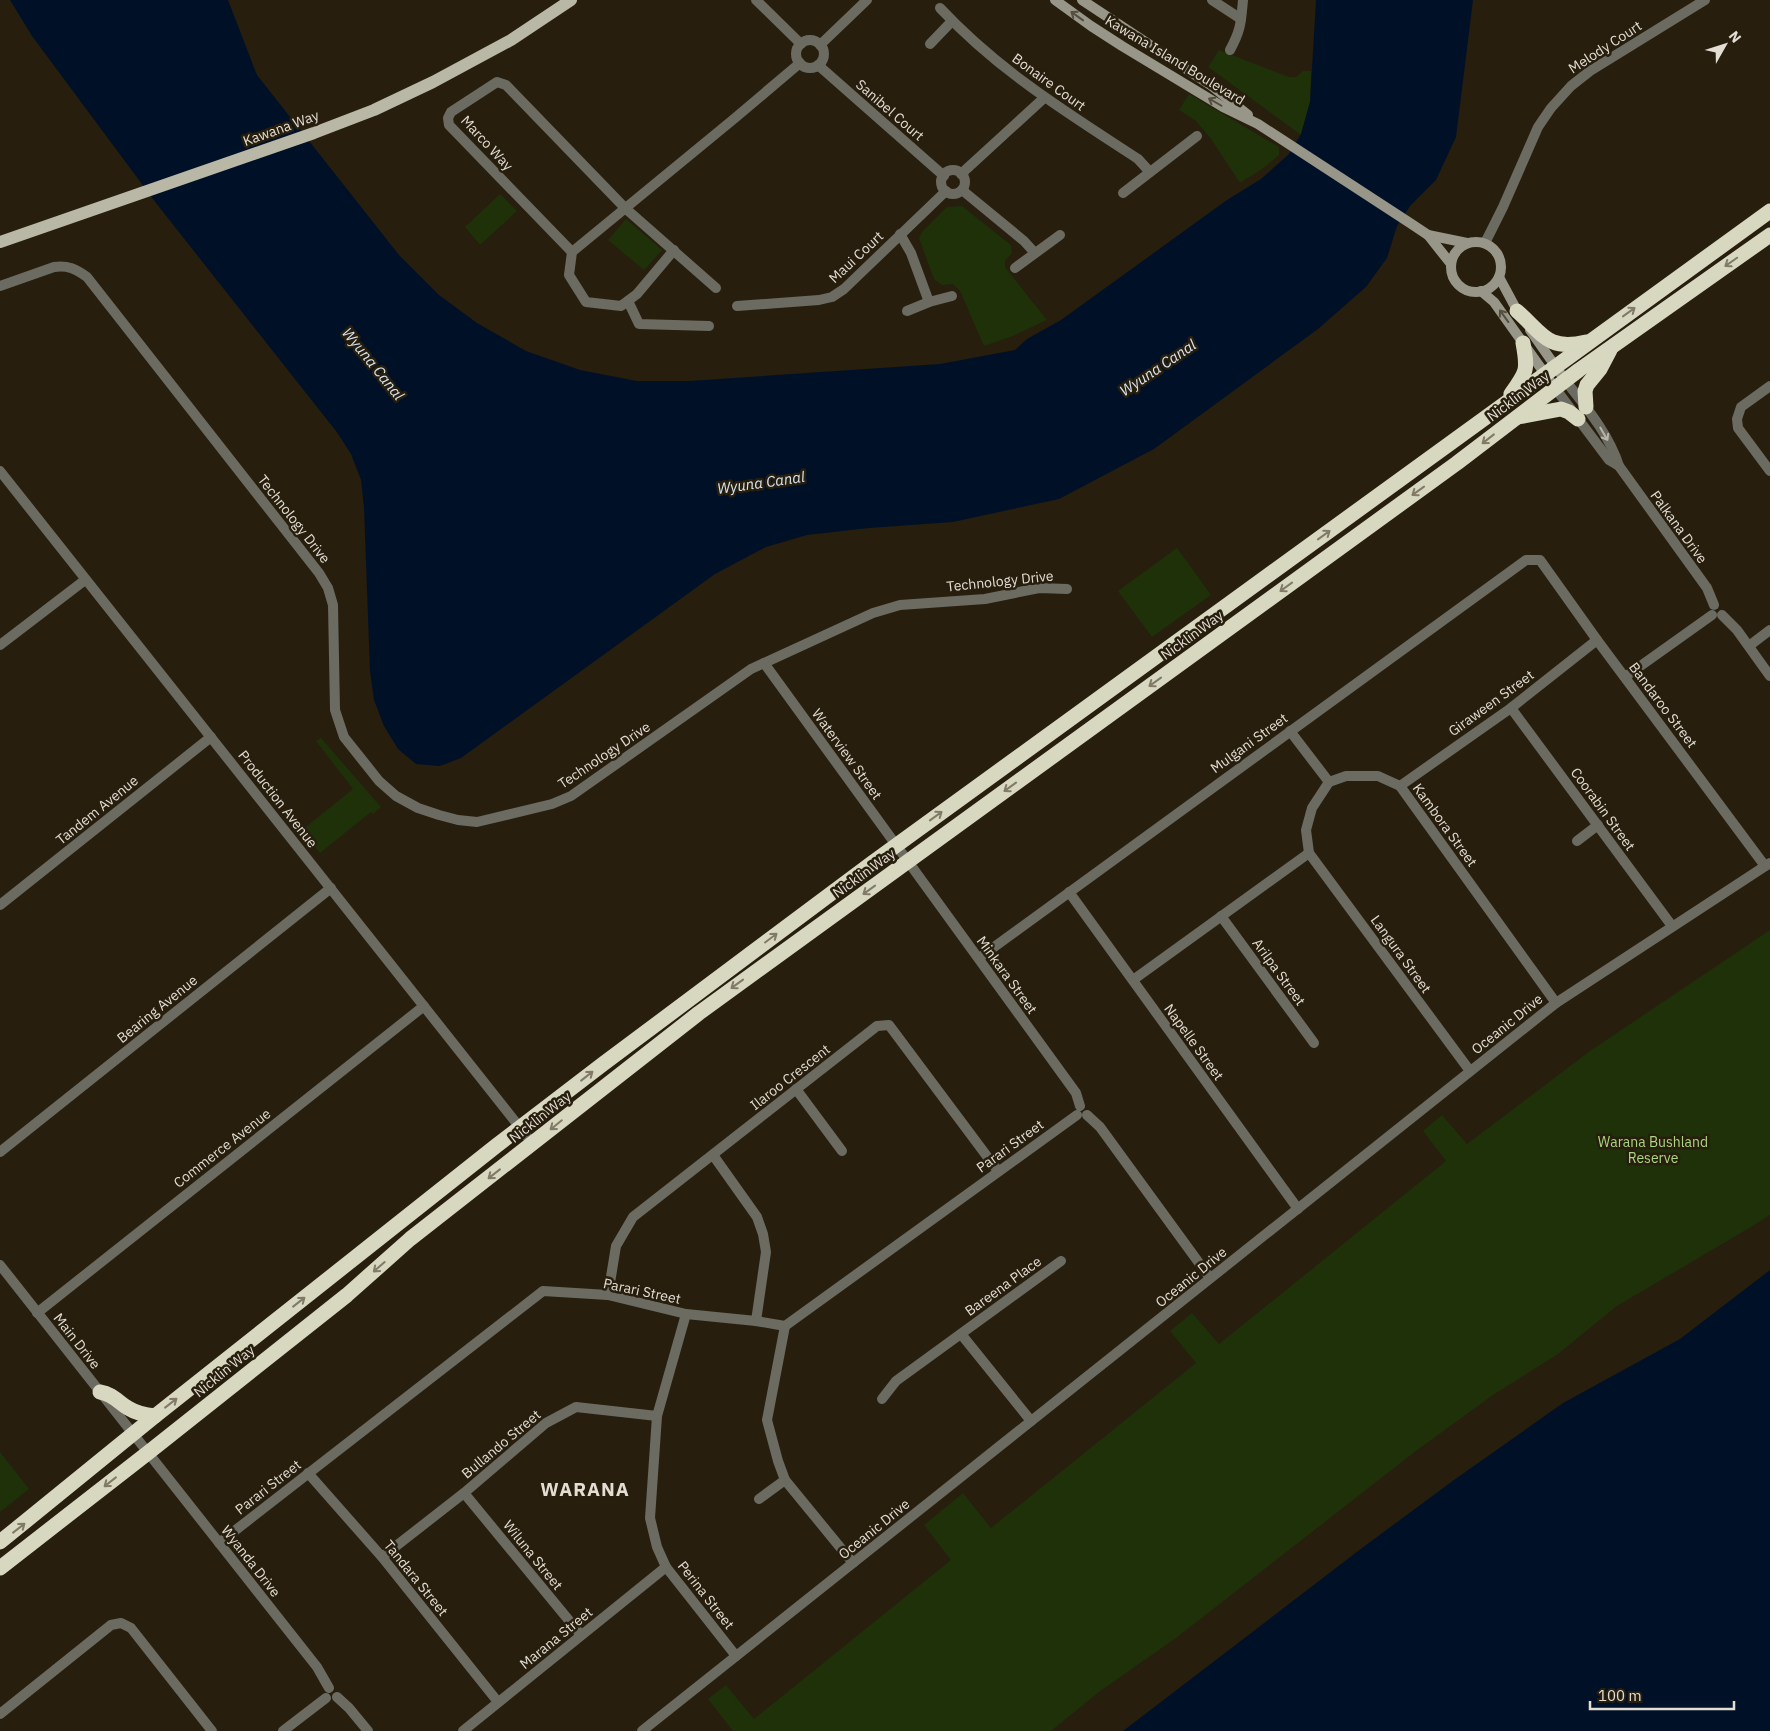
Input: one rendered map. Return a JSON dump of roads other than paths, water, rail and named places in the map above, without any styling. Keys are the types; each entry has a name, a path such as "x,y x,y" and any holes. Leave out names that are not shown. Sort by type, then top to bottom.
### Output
{"highway":[{"name":"Nicklin Way","path":"0,1542 133,1433 520,1127 896,845 1770,211"},
{"name":"Nicklin Way","path":"0,1568 347,1295 410,1239 699,1013 1457,463 1560,384 1770,235"},
{"path":"1517,311 1548,340 1555,344 1562,345 1590,341"},
{"path":"1504,404 1525,372 1526,357 1524,343"},
{"path":"1515,418 1561,409 1582,413 1587,385 1600,369 1612,347"},
{"path":"100,1392 108,1393 127,1408 137,1413 155,1416"}],"main road":[{"name":"Kawana Way","path":"0,242 314,133 374,110 433,82 511,40 570,0"},
{"name":"Kawana Island Boulevard","path":"1055,0 1122,46 1223,107 1258,124"},
{"name":"Kawana Island Boulevard","path":"1082,0 1212,86 1258,124 1283,141 1428,235 1451,264"},
{"name":"Kawana Island Boulevard","path":"1428,235 1467,243"},
{"path":"1485,242 1496,250 1502,264 1499,277 1492,286 1482,291 1466,290 1459,285 1452,273 1451,264 1454,256 1459,248 1467,243 1485,242"},
{"path":"1499,277 1550,371"},
{"path":"1482,291 1494,302 1524,343 1560,384"}],"street":[{"path":"756,0 801,44"},
{"path":"820,45 867,0"},
{"path":"1212,0 1241,19"},
{"path":"1230,50 1238,35 1243,0"},
{"name":"Melody Court","path":"1485,242 1538,127 1551,108 1571,86 1590,71 1705,0"},
{"name":"Bonaire Court","path":"940,8 1012,74 1044,98 1138,159 1149,171"},
{"path":"930,44 952,21"},
{"path":"813,41 820,45 824,53 822,62 815,67 807,68 800,63 797,51 801,44 813,41"},
{"path":"674,250 637,294 621,306 586,302 569,275 572,252 800,63"},
{"name":"Sanibel Court","path":"818,65 944,176"},
{"name":"Marco Way","path":"572,252 450,124 448,118 451,112 497,82 506,85 625,208"},
{"path":"961,174 1044,98"},
{"path":"1123,193 1149,171 1197,136"},
{"path":"952,171 961,174 965,180 962,190 952,194 946,191 942,182 944,176 952,171"},
{"path":"962,190 1024,241 1034,252"},
{"name":"Maui Court","path":"737,306 812,301 832,297 844,288 946,191"},
{"path":"625,208 716,288"},
{"path":"900,234 911,253 929,302"},
{"path":"1015,268 1034,252 1060,235"},
{"name":"Technology Drive","path":"0,286 54,267 63,266 78,270 87,278 319,572 328,588 333,605 335,710 344,737 379,781 396,796 418,808 458,820 477,822 552,804 571,796 746,672 873,613 900,605 986,599 1039,588 1067,589"},
{"path":"907,311 929,302 952,296"},
{"path":"628,301 639,324 709,326"},
{"name":"Palkana Drive","path":"1560,384 1582,413 1609,460 1619,466 1706,588 1716,612 1730,622 1770,676"},
{"path":"1770,386 1741,407 1737,419 1738,428 1770,470"},
{"name":"Production Avenue","path":"0,471 84,580 211,737 533,1144"},
{"name":"Mulgani Street","path":"979,958 1526,560 1540,560"},
{"name":"Bandaroo Street","path":"1540,560 1597,640 1767,864"},
{"path":"0,645 84,580"},
{"path":"1625,677 1716,612"},
{"path":"1749,646 1770,630"},
{"name":"Giraween Street","path":"1400,786 1511,708 1597,640"},
{"name":"Waterview Street","path":"764,663 909,861"},
{"name":"Coorabin Street","path":"1511,708 1672,926"},
{"path":"1133,980 1309,853 1306,830 1312,808 1330,782 1290,730"},
{"name":"Tandem Avenue","path":"0,905 211,737"},
{"name":"Kambora Street","path":"1330,782 1346,776 1378,776 1400,786 1556,1003"},
{"path":"1577,841 1598,825"},
{"name":"Langura Street","path":"1309,853 1470,1072"},
{"name":"Minkara Street","path":"909,861 1076,1093 1081,1112 1100,1126 1210,1278"},
{"name":"Oceanic Drive","path":"642,1731 1556,1003 1767,864"},
{"name":"Bearing Avenue","path":"0,1152 331,888"},
{"name":"Napelle Street","path":"1069,892 1298,1209"},
{"name":"Arilpa Street","path":"1222,916 1314,1043"},
{"name":"Commerce Avenue","path":"37,1313 424,1006"},
{"name":"Ilaroo Crescent","path":"608,1295 616,1246 632,1217 877,1026 889,1025 998,1171"},
{"path":"796,1089 842,1151"},
{"name":"Parari Street","path":"219,1543 543,1291 608,1295 686,1314 785,1326 1081,1112"},
{"path":"713,1155 757,1216 764,1234 766,1252 756,1321"},
{"name":"Bareena Place","path":"882,1400 896,1381 1061,1261"},
{"name":"Main Drive","path":"0,1265 133,1433"},
{"name":"Perina Street","path":"686,1314 656,1416 650,1518 657,1547 666,1568 736,1656"},
{"path":"785,1326 767,1420 785,1480 853,1563"},
{"name":"Bareena Place","path":"961,1334 1031,1421"},
{"name":"Bullando Street","path":"382,1557 464,1493 546,1423 576,1407 656,1416"},
{"name":"Wyanda Drive","path":"133,1433 317,1667 330,1694 349,1708 368,1731"},
{"name":"Tandara Street","path":"308,1473 382,1557 498,1702"},
{"path":"758,1499 785,1480"},
{"name":"Wiluna Street","path":"464,1493 581,1635"},
{"name":"Marana Street","path":"463,1731 666,1568"},
{"path":"0,1714 111,1625 121,1623 131,1628 212,1731"},
{"path":"283,1731 330,1694"}],"water":[{"name":"Wyuna Canal","path":"10,0 228,0 257,75 399,255 439,295 477,323 526,351 580,370 637,381 689,381 940,364 1015,350 1027,339 1061,320 1227,200 1261,179 1289,154 1301,134 1310,102 1316,0 1473,0 1456,137 1436,180 1410,206 1397,226 1387,258 1366,287 1318,329 1154,449 1059,499 953,522 807,535 766,547 715,574 461,758 440,766 416,764 398,749 384,726 374,700 370,671 364,508 361,480 351,454 336,431 156,203 32,36"},
{"path":"1770,1270 1770,1731 1123,1731 1454,1480 1563,1403 1680,1339"}],"district":[{"name":"WARANA","path":"585,1489"}],"park label":[{"name":"Warana Bushland Reserve","path":"1653,1150"}]}
